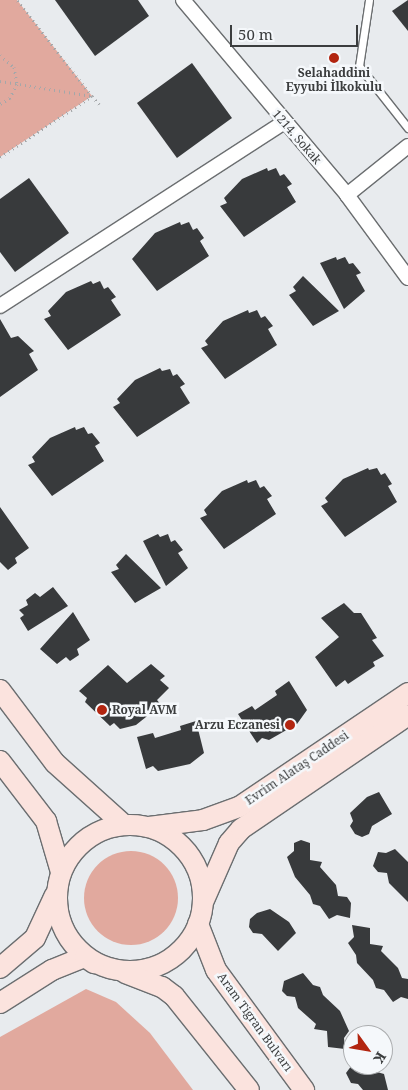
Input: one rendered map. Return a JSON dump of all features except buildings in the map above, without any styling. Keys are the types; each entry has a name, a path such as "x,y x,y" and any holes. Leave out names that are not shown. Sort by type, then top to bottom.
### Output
{"main road":[{"path":"0,690 55,763 124,825"},
{"name":"Evrim Alataş Caddesi","path":"149,827 203,820 239,807 408,693"},
{"name":"Evrim Alataş Caddesi","path":"204,900 229,843 241,829 408,715"},
{"path":"0,761 46,821 61,872"},
{"path":"0,968 35,938 56,893 61,872 71,854 86,839 104,829 124,825 149,827 171,837 189,854 200,876 204,900 198,924 186,945 168,961 145,970 121,972"},
{"path":"56,893 58,915 66,936 80,953 98,965"},
{"name":"Aram Tigran Bulvarı","path":"198,924 216,970 304,1090"},
{"path":"0,1003 52,970 85,957 98,965 162,987 174,996 249,1090"}],"street":[{"name":"1214. Sokak","path":"183,0 347,195 408,278"},
{"path":"0,306 284,122"},
{"path":"347,195 408,146"}],"lane":[{"path":"369,0 359,66 408,128"}],"path":[{"path":"17,0 99,104"},
{"path":"0,55 14,66 18,84 10,98 0,104"},
{"path":"0,81 92,96"},
{"path":"0,157 92,96"}],"shaded area":[{"path":"0,0 17,0 92,96 0,157"},
{"path":"131,851 149,854 164,865 175,880 178,898 175,916 164,931 149,942 131,945 113,942 98,931 87,916 84,898 87,880 98,865 113,854"},
{"path":"86,989 116,1002 150,1033 193,1090 0,1090 0,1037"}],"place":[{"name":"Selahaddini Eyyubi İlkokulu","path":"334,58"},
{"name":"Royal AVM","path":"102,710"},
{"name":"Arzu Eczanesi","path":"290,725"}]}
